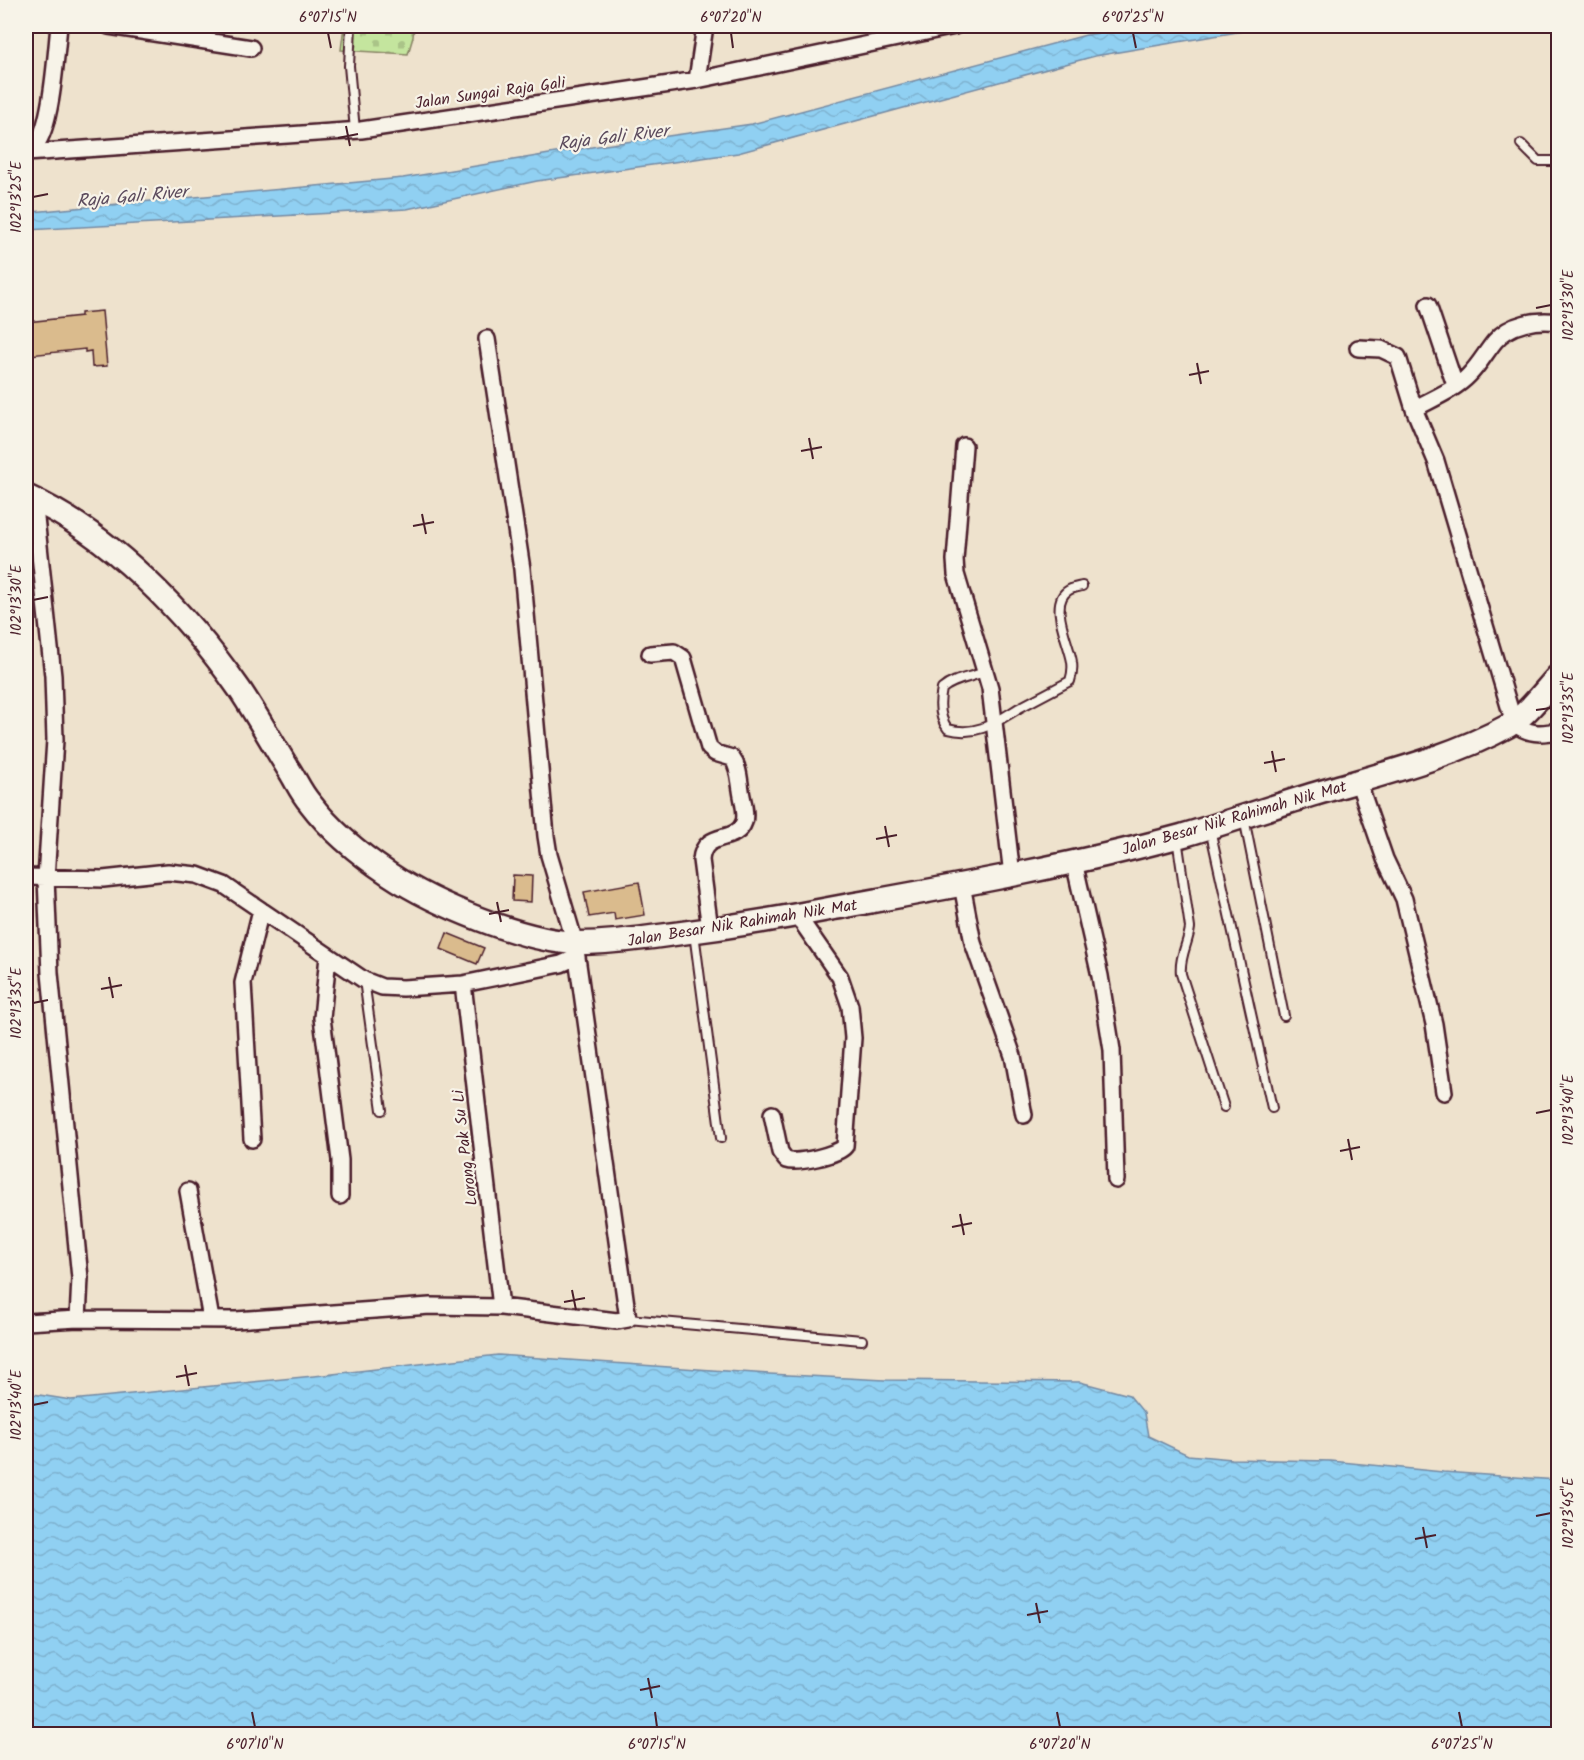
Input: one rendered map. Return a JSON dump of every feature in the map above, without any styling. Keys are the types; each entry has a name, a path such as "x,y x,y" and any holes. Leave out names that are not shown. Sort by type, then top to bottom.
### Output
{"street":[{"path":"26,153 36,144 45,123 59,26"},
{"path":"109,26 251,48"},
{"path":"697,80 705,26"},
{"name":"Jalan Sungai Raja Gali","path":"26,153 355,130 697,80 955,26"},
{"path":"1428,305 1455,385"},
{"path":"1414,409 1468,376 1497,339 1522,323 1545,320 1558,322"},
{"path":"26,1322 78,1319 236,1320 430,1306 501,1307 617,1321 628,1319 576,950 549,855 546,836 522,569 487,339"},
{"path":"1358,348 1381,349 1398,357 1414,409 1436,461 1514,723 1523,731 1534,734 1558,731"},
{"path":"964,446 955,560 956,574 986,671 1012,875"},
{"path":"30,498 53,697 55,740 45,878 51,973 80,1278 78,1319"},
{"name":"Jalan Besar Nik Rahimah Nik Mat","path":"30,498 74,523 122,558 168,602 202,640 242,694 308,802 345,843 392,876 454,907 576,950 623,940 702,931 962,885 1074,862 1210,828 1473,743 1514,723 1558,676"},
{"path":"650,654 674,652 683,658 709,748 715,753 732,758 737,769 744,822 733,834 713,840 702,851 702,931"},
{"path":"1358,781 1385,859 1404,898 1434,1024 1444,1092"},
{"path":"1074,862 1100,976 1112,1050 1116,1180"},
{"path":"26,877 103,879 168,872 196,875 224,885 364,980 382,987 463,984 561,964 576,950"},
{"path":"962,885 975,948 1013,1056 1024,1115"},
{"path":"252,1139 243,983 261,910"},
{"path":"772,1114 780,1152 786,1160 796,1162 837,1153 845,1146 853,1038 850,1006 840,977 797,915"},
{"path":"328,956 322,1018 341,1163 340,1196"},
{"name":"Lorong Pak Su Li","path":"463,984 501,1307"},
{"path":"188,1191 211,1319"}],"lane":[{"path":"351,26 349,66 355,130"},
{"path":"1521,144 1538,161 1558,161"},
{"path":"986,671 976,676 954,680 942,689 941,717 948,729 955,731 993,725 1070,681 1072,662 1060,620 1060,611 1062,597 1067,590 1082,586"},
{"path":"1243,816 1284,1016"},
{"path":"1210,828 1272,1108"},
{"path":"1177,837 1190,928 1189,938 1181,957 1181,974 1224,1107"},
{"path":"702,931 721,1138"},
{"path":"364,980 381,1110"},
{"path":"628,1319 862,1340"}],"green space":[{"path":"344,26 414,26 408,54 341,50"}],"water":[{"path":"1144,26 1273,26 1095,56 738,153 537,181 407,209 27,230 32,212 403,178 598,146 752,124 1086,35"},
{"path":"498,1355 885,1380 1080,1382 1129,1395 1144,1413 1148,1436 1188,1455 1232,1459 1331,1461 1558,1480 1558,1734 26,1734 26,1393 71,1400"}],"building":[{"path":"102,311 107,366 92,367 91,351 85,352 85,349 30,355 27,322 81,316 81,313"},
{"path":"513,875 532,876 531,902 512,901"},
{"path":"639,882 645,915 615,920 614,913 589,917 584,892"},
{"path":"447,933 484,948 477,964 441,949"}],"water label":[{"name":"Raja Gali River","path":"613,137"},
{"name":"Raja Gali River","path":"132,196"}]}
